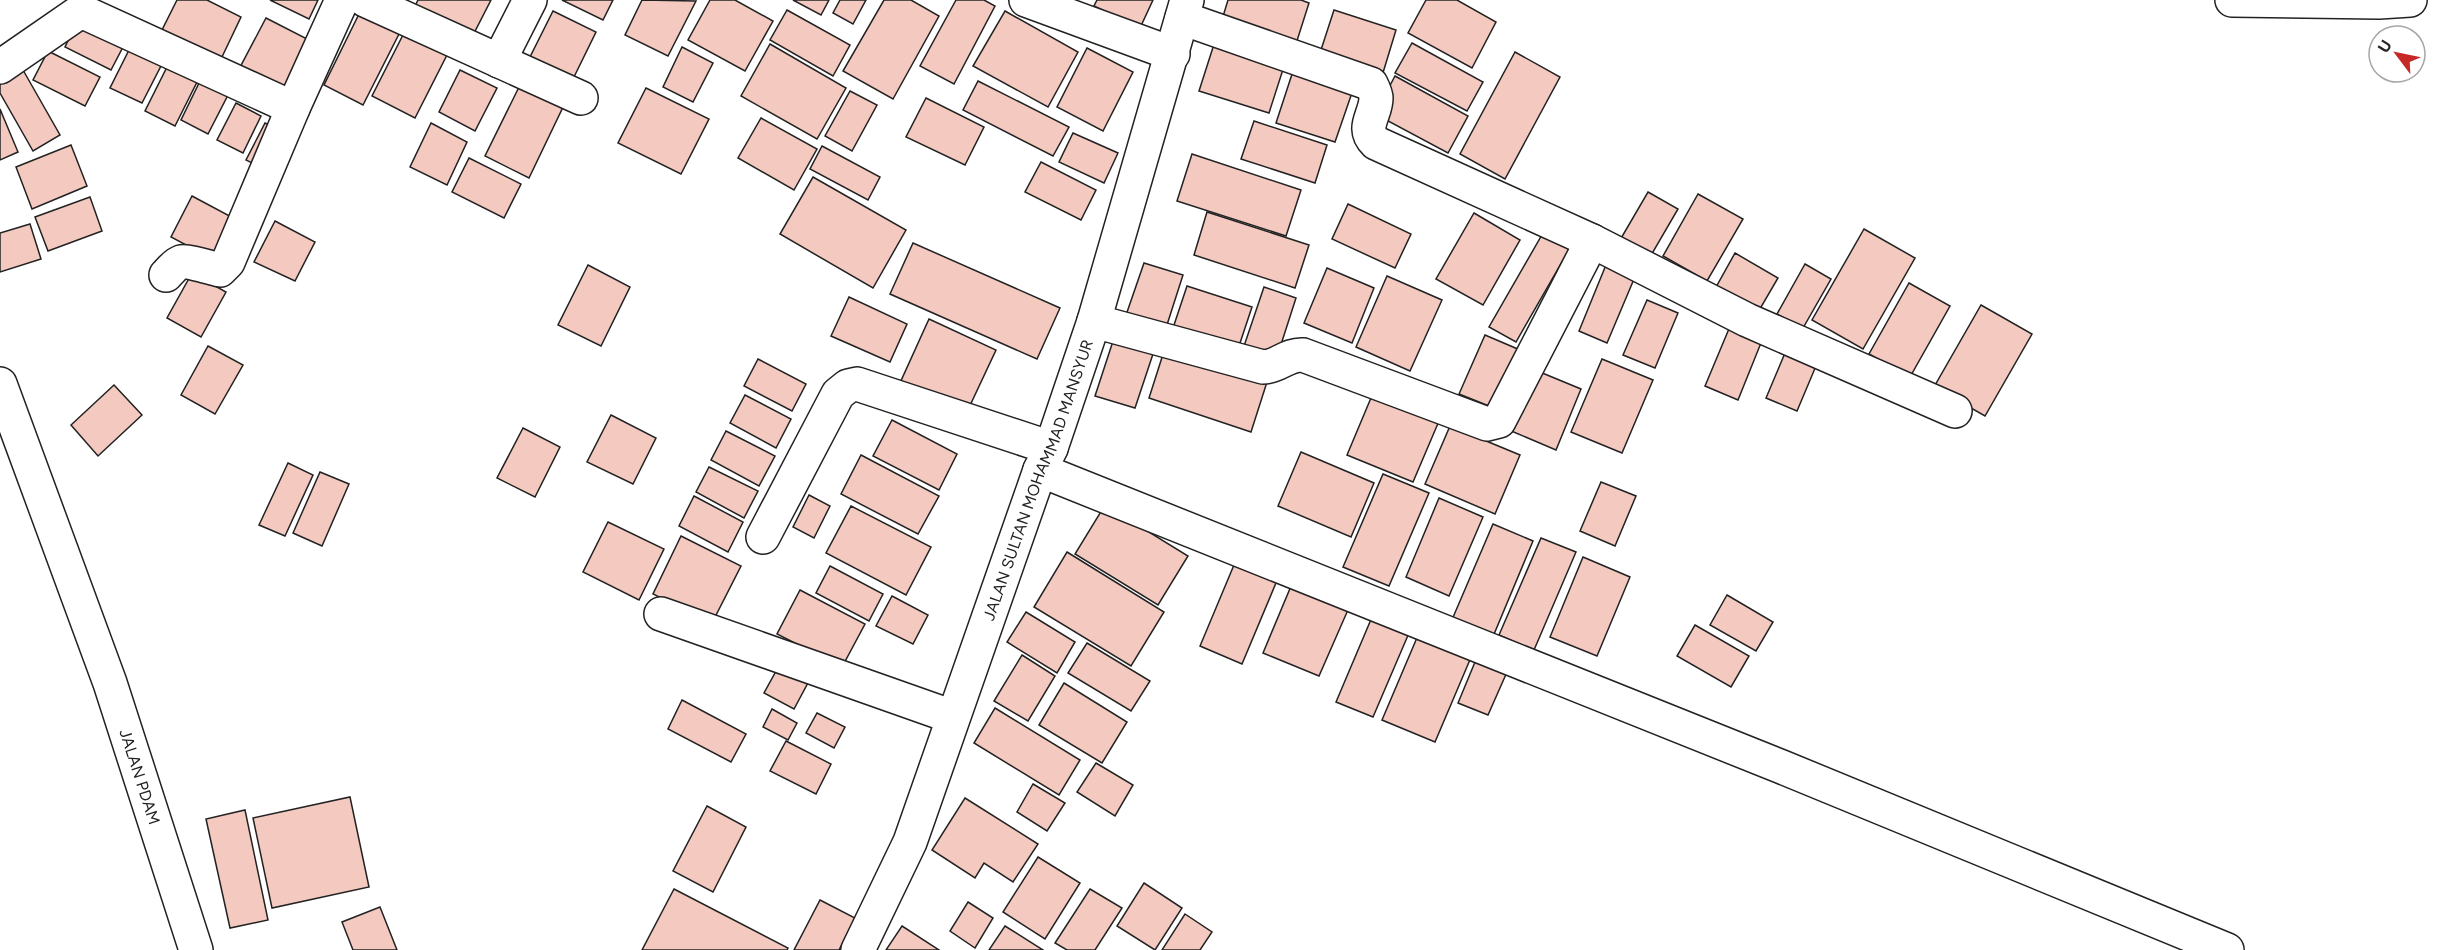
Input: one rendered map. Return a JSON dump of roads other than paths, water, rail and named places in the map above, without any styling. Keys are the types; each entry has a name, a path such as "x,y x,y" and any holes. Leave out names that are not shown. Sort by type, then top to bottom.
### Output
{"street":[{"path":"166,275 179,262 220,270 228,262 293,108 342,0"},
{"path":"365,0 581,99"},
{"path":"499,61 530,0"},
{"path":"1026,0 1173,54"},
{"path":"2232,0 2389,1"},
{"path":"1185,9 1371,84 1377,97 1368,128 1369,137 1376,143 1592,241 1747,320 1955,411"},
{"name":"JALAN SULTAN MOHAMMAD MANSYUR","path":"858,950 910,842 1094,321 1185,9"},
{"path":"0,67 81,11 293,108"},
{"path":"1094,321 1263,367 1271,367 1293,354 1303,355 1487,424 1495,424 1592,241"},
{"name":"JALAN PDAM","path":"0,384 110,683 196,950"},
{"path":"763,537 838,394 848,386 857,384 1046,459 1771,763 2227,950"},
{"path":"661,614 953,717"}]}
